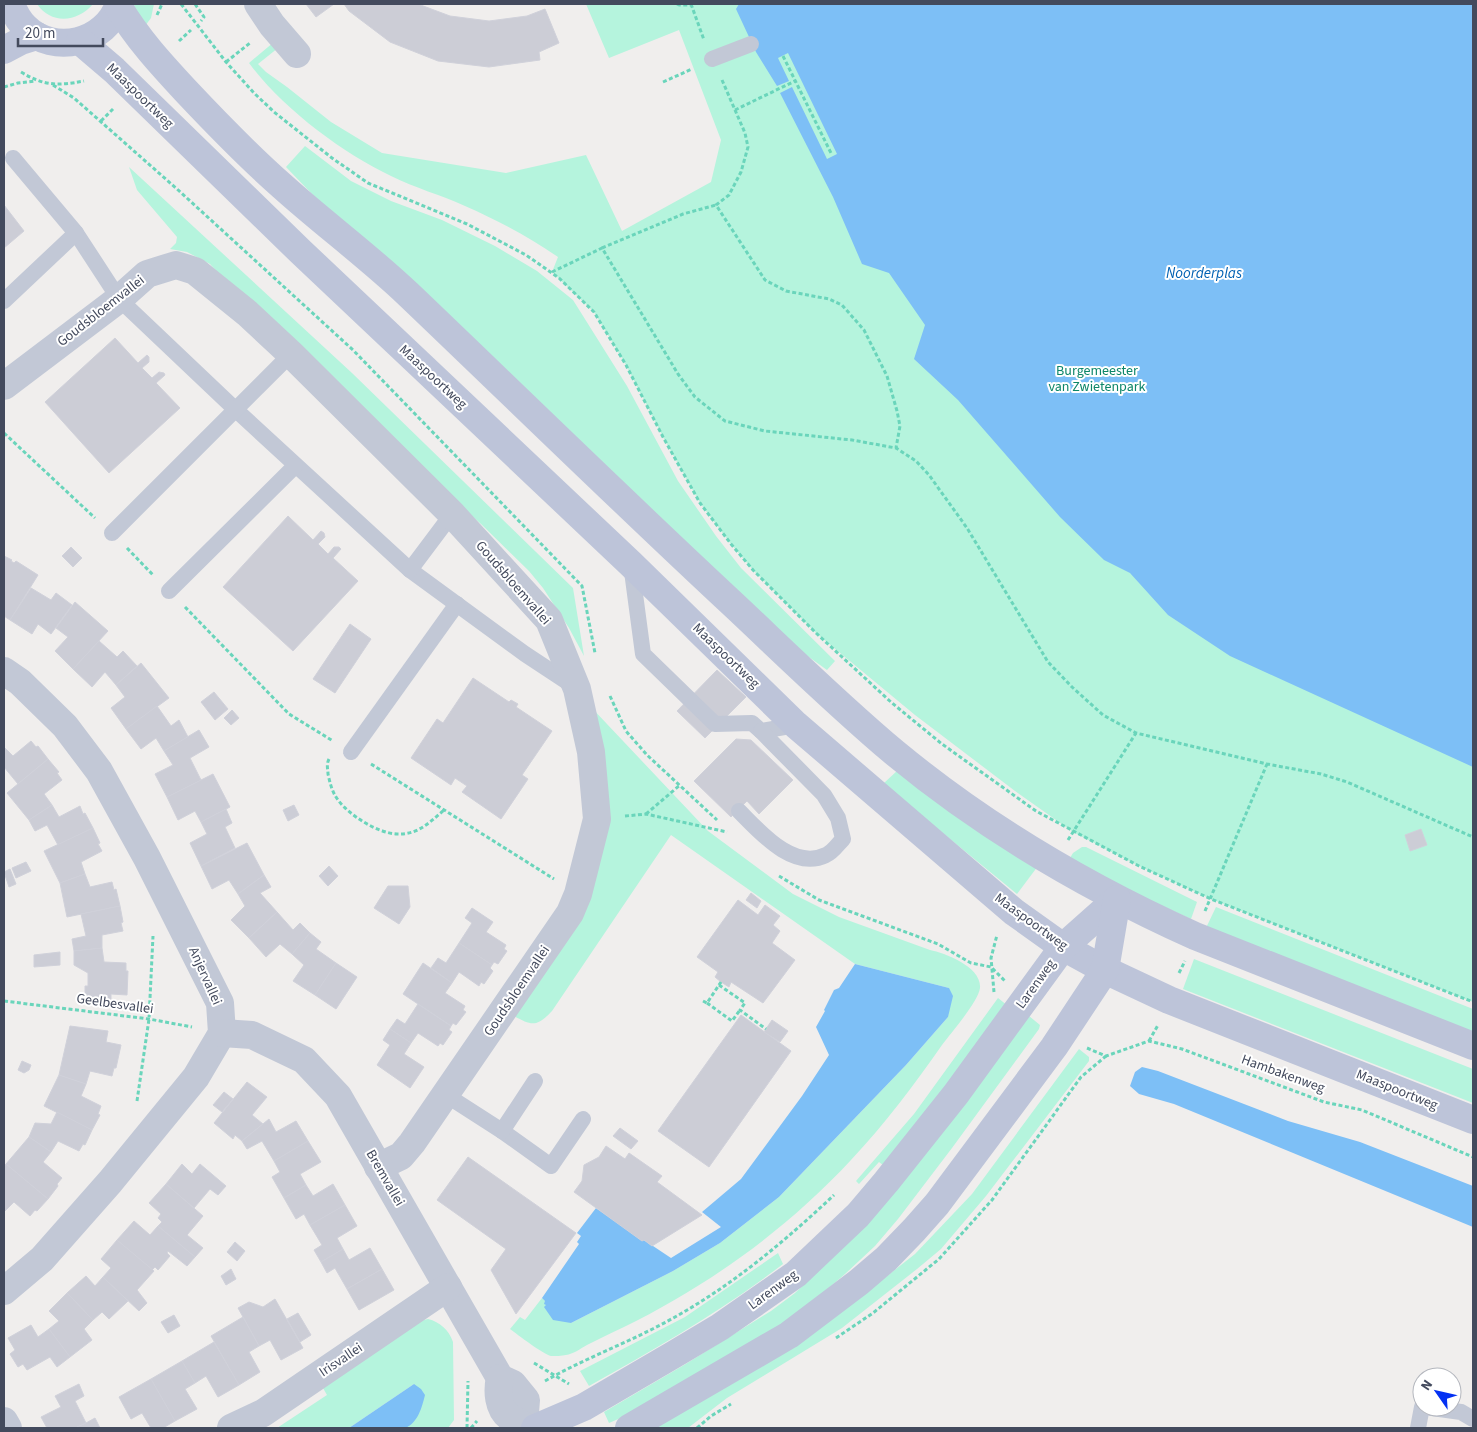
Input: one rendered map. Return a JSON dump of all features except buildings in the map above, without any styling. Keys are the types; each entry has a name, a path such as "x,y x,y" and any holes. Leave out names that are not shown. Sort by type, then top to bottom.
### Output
{"main road":[{"path":"4,7 7,4"},
{"path":"11,4 15,14 25,27 37,36 58,43 80,41 99,32 114,16 119,5"},
{"path":"119,5 143,44 220,127 280,185 404,290 658,535 852,715 895,753 944,791 1052,864 1117,899 1195,936 1473,1046"},
{"path":"4,50 20,41 37,36"},
{"name":"Maaspoortweg","path":"80,41 114,70 308,259 631,564 796,725 997,899 1063,947 1105,970 1169,1000 1473,1120"},
{"path":"629,1428 790,1334 859,1282 886,1259 937,1204 1054,1047 1105,970 1117,899"},
{"name":"Larenweg","path":"529,1427 584,1407 720,1327 796,1274 858,1215 886,1182 956,1094 1063,947 1117,899"}],"street":[{"path":"258,4 272,25 297,54"},
{"name":"Goudsbloemvallei","path":"4,386 119,299 147,274 176,266 195,271 247,313 291,354 452,514 549,620 577,688 591,752 597,820 578,894 570,913 446,1095 401,1156 378,1167"},
{"name":"Anjervallei","path":"4,671 20,682 65,726 99,771 148,858 220,1003 222,1033"},
{"path":"4,1291 42,1259 110,1182 196,1077 222,1033"},
{"name":"Bremvallei","path":"222,1033 252,1035 304,1060 338,1096 500,1378 497,1393 508,1416 529,1427"},
{"name":"Irisvallei","path":"230,1428 263,1413 448,1287"},
{"path":"4,1421 8,1428"}],"lane":[{"path":"712,59 751,44"},
{"path":"13,158 76,233 119,299 295,466 410,570 524,654 577,688"},
{"path":"4,301 76,233"},
{"path":"112,533 291,354"},
{"path":"169,591 295,466"},
{"path":"410,570 452,514"},
{"path":"631,564 642,654 715,724 752,723 761,731 824,796 838,818 843,839 828,854 816,858 798,856 775,846 739,811"},
{"path":"351,752 456,604"},
{"path":"761,731 796,725"},
{"path":"502,1131 535,1082"},
{"path":"446,1095 502,1131 551,1166 583,1119"},
{"path":"1462,1413 1473,1419"}],"path":[{"path":"181,4 226,62 254,93 274,112 332,158 368,183 467,224 526,255 552,272 594,312 626,365 663,438 700,503 731,544 752,570 834,651 942,744 1036,811 1139,866 1211,899 1473,1002"},
{"path":"195,4 204,17 201,21"},
{"path":"552,272 602,248 683,214 716,205 729,196 741,172 748,147 745,133 699,30 691,4 677,4"},
{"path":"783,56 831,153"},
{"path":"663,82 712,59"},
{"path":"4,87 26,81 53,85 87,80"},
{"path":"735,110 795,81"},
{"path":"716,205 764,280 786,291 830,299 842,305 864,330 887,376 898,410 900,426 896,448"},
{"path":"602,248 678,374 695,397 725,421 765,431 852,440 896,448 916,461 929,475 966,528 1048,662 1103,715 1136,733 1267,764 1321,774 1347,782 1473,837"},
{"path":"4,434 112,533 289,714 578,894"},
{"path":"1073,832 1136,733"},
{"path":"337,743 327,764 330,785 337,799 353,816 378,829 397,834 421,830 444,810"},
{"path":"1211,899 1267,764"},
{"path":"646,814 680,784"},
{"path":"597,820 646,814 731,833"},
{"path":"135,1108 150,1019 153,934"},
{"name":"Larenweg","path":"993,998 991,958 997,935"},
{"path":"720,983 745,1003 740,1010 732,1020 705,1002 720,983"},
{"name":"Geelbesvallei","path":"4,1001 150,1019 222,1033"},
{"path":"740,1010 766,1029"},
{"path":"1084,1045 1090,1050 1106,1056 1149,1041 1159,1023"},
{"name":"Hambakenweg","path":"1149,1041 1182,1049 1324,1102 1362,1110 1473,1157"},
{"path":"539,1385 675,1318 746,1271 799,1228 840,1190"}],"green space":[{"path":"37,4 93,4 80,15 65,19 50,15"},
{"path":"134,4 154,4 151,18 142,30 135,14"},
{"name":"Burgemeester van Zwietenpark","path":"586,4 1473,4 1473,1002 1211,899 1139,866 1073,832 1015,791 915,715 816,633 753,570 731,544 700,503 626,365 594,312 552,272 558,257 489,217 400,180 353,155 295,112 262,80 249,63 274,42 278,48 258,64 331,122 382,153 506,173 586,155 622,231 711,182 721,140 679,30 609,58"},
{"path":"305,146 351,181 391,201 442,220 495,246 537,271 573,300 627,386 678,481 741,568 835,661 827,670 763,624 311,193 286,167"},
{"path":"129,167 352,373 573,588 584,656 569,628 543,588 529,571 481,524 291,354 210,264 187,252 170,249 176,243 177,237 137,190"},
{"path":"590,706 708,831 793,894 839,917 944,954 961,962 975,974 979,980 980,988 964,1017 887,1118 851,1160 800,1209 745,1254 686,1293 574,1352 551,1356 510,1329 520,1317 525,1320 542,1298 546,1305 571,1323 673,1271 720,1243 779,1197 906,1065 948,1017 949,988 855,964 671,835 552,1011 542,1020 534,1023 525,1022 514,1016 580,910"},
{"path":"899,769 1038,866 1017,894 883,784"},
{"path":"1082,847 1086,847 1197,902 1191,919 1067,863 1073,853"},
{"path":"1216,907 1473,1009 1473,1037 1205,930"},
{"path":"1194,959 1473,1069 1473,1103 1183,989"},
{"path":"998,998 1008,1006 887,1168 879,1162 859,1184 856,1181 914,1114"},
{"path":"1029,1016 1040,1025 1039,1029 952,1148 875,1246 795,1317 646,1407 609,1423 604,1412 771,1311 795,1293 848,1243"},
{"path":"1079,1049 1089,1057 1089,1061 986,1196 941,1249 842,1328 727,1398 688,1428 646,1428 854,1302 915,1254 972,1194"},
{"path":"778,1253 783,1264 736,1298 688,1329 589,1386 580,1371 685,1317"},
{"path":"428,1319 444,1327 453,1342 454,1420 448,1428 404,1428 413,1422 414,1384 349,1428 277,1428 327,1395 323,1388 416,1322"}],"water":[{"name":"Noorderplas","path":"739,4 1473,4 1473,767 1230,656 1168,615 1130,573 1104,560 1060,517 958,400 914,359 925,325 889,273 862,264 833,197 780,93 792,87 827,159 837,154 788,53 778,58 789,81 777,86 756,52 736,9"},
{"path":"855,964 949,988 953,996 948,1017 906,1065 779,1197 720,1243 673,1271 571,1323 553,1320 544,1307 546,1305 542,1298 579,1244 577,1242 581,1236 577,1233 596,1208 671,1258 721,1227 702,1212 741,1179 802,1096 829,1055 816,1027 834,990 839,988"},
{"path":"1142,1067 1158,1071 1288,1121 1360,1142 1473,1186 1473,1227 1174,1104 1139,1094 1130,1086 1135,1072"},
{"path":"414,1384 425,1395 419,1414 409,1426 395,1429 349,1428"}]}
